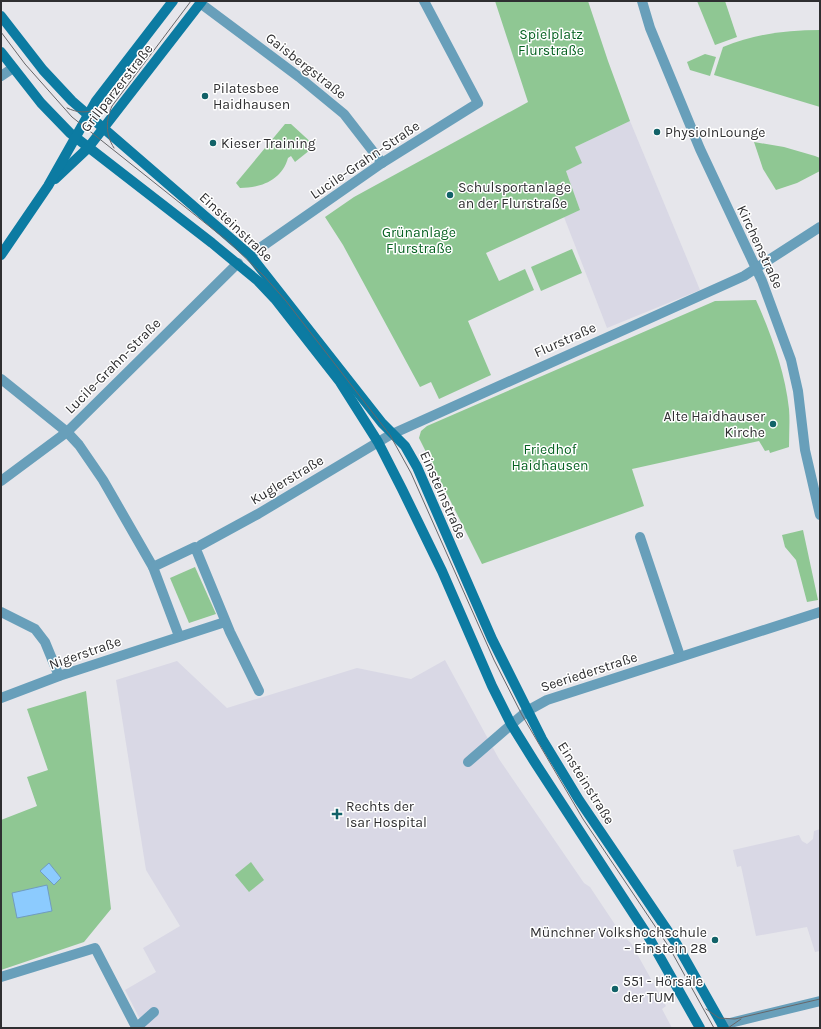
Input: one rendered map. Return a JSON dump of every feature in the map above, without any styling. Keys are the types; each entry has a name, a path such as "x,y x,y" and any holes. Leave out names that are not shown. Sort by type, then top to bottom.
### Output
{"main road":[{"name":"Grillparzerstraße","path":"1,255 48,186 96,101 173,1"},
{"name":"Grillparzerstraße","path":"48,186 88,148 201,2"},
{"name":"Einsteinstraße","path":"1,16 59,88 250,256 386,438 492,686 511,724 647,934 700,1028"},
{"name":"Einsteinstraße","path":"1,52 50,113 75,137 238,263 258,281 292,320 386,438 405,446 417,467 492,639 527,711 560,771 605,841 664,924 723,1026"}],"street":[{"name":"Lucile-Grahn-Straße","path":"250,256 382,163 478,104 424,1"},
{"name":"Kirchenstraße","path":"642,1 650,28 700,149 764,285 791,360 798,391 805,450 820,516"},
{"name":"Gaisbergstraße","path":"201,2 299,77 344,114 382,163"},
{"path":"1,76 13,68"},
{"name":"Flurstraße","path":"386,438 734,280 820,227"},
{"name":"Lucile-Grahn-Straße","path":"1,481 67,432 238,263"},
{"path":"1,379 67,432 80,445 103,480 153,567 179,636"},
{"name":"Kuglerstraße","path":"153,567 198,546 258,514 386,438"},
{"path":"640,536 680,656"},
{"path":"198,546 225,622 259,691"},
{"path":"1,612 35,629 45,642 59,676"},
{"name":"Seeriederstraße","path":"468,762 527,711 547,700 820,612"},
{"name":"Nigerstraße","path":"1,698 59,676 225,622"},
{"path":"1,977 95,948 136,1028 154,1012"},
{"path":"723,1026 820,1001"}],"shaded area":[{"path":"630,121 700,290 607,328 564,217 580,210 566,171 575,147"},
{"name":"Rechts der Isar Hospital","path":"445,660 499,759 584,883 590,887 622,935 631,943 666,1006 662,1009 672,1028 143,1028 144,1027 125,990 156,972 143,948 180,926 146,870 116,680 177,661 227,708 357,668 411,679"},
{"path":"820,829 820,951 815,952 807,927 756,936 741,866 737,867 733,850 799,835 802,841 807,844 813,839 814,831"}],"green space":[{"name":"Grünanlage Flurstraße","path":"495,1 588,1 630,121 575,147 582,163 566,171 580,210 486,253 499,281 525,269 534,290 468,321 491,375 439,399 431,382 420,387 343,245 325,217 354,197 528,102"},
{"path":"697,1 725,1 737,37 715,45"},
{"path":"820,30 820,107 714,75 723,47 759,36 795,31"},
{"path":"705,54 716,57 710,76 690,70 687,62"},
{"path":"285,124 291,124 315,146 295,162 291,156 288,158 281,172 270,181 248,188 240,188 236,183"},
{"path":"754,142 784,147 820,158 820,171 797,183 776,190 763,169"},
{"path":"572,249 582,273 541,291 531,267"},
{"name":"Friedhof Haidhausen","path":"756,300 772,339 781,367 789,409 789,447 770,453 769,450 765,451 759,441 632,469 644,506 482,564 419,438 421,431 427,426 715,301"},
{"path":"803,530 818,600 807,602 796,560 785,547 782,535"},
{"path":"195,567 216,614 189,623 170,578"},
{"path":"86,691 111,909 84,942 1,970 1,820 37,806 27,777 48,770 27,709"},
{"path":"251,862 264,880 249,892 235,875"}],"water":[{"path":"49,863 61,878 54,885 40,871"},
{"path":"47,885 52,911 17,918 12,893"}],"tram line":[{"path":"114,148 109,138 107,127 112,106 191,1"},
{"path":"1,32 25,64 72,117 229,242 264,276 286,301 390,435 411,473 494,660 522,715 583,819 669,947 714,1028"},
{"path":"67,108 82,112 94,110 116,91"},
{"path":"706,1009 719,1018 735,1019 820,999"},
{"path":"728,1028 741,1019"}],"place":[{"name":"Pilatesbee Haidhausen","path":"205,96"},
{"name":"PhysioInLounge","path":"657,132"},
{"name":"Kieser Training","path":"213,143"},
{"name":"Schulsportanlage an der Flurstraße","path":"450,195"},
{"name":"Alte Haidhauser Kirche","path":"773,424"},
{"name":"Rechts der Isar Hospital","path":"337,814"},
{"name":"Münchner Volkshochschule – Einstein 28","path":"715,940"},
{"name":"551 - Hörsäle der TUM","path":"615,989"}],"park label":[{"name":"Spielplatz Flurstraße","path":"551,42"}]}
